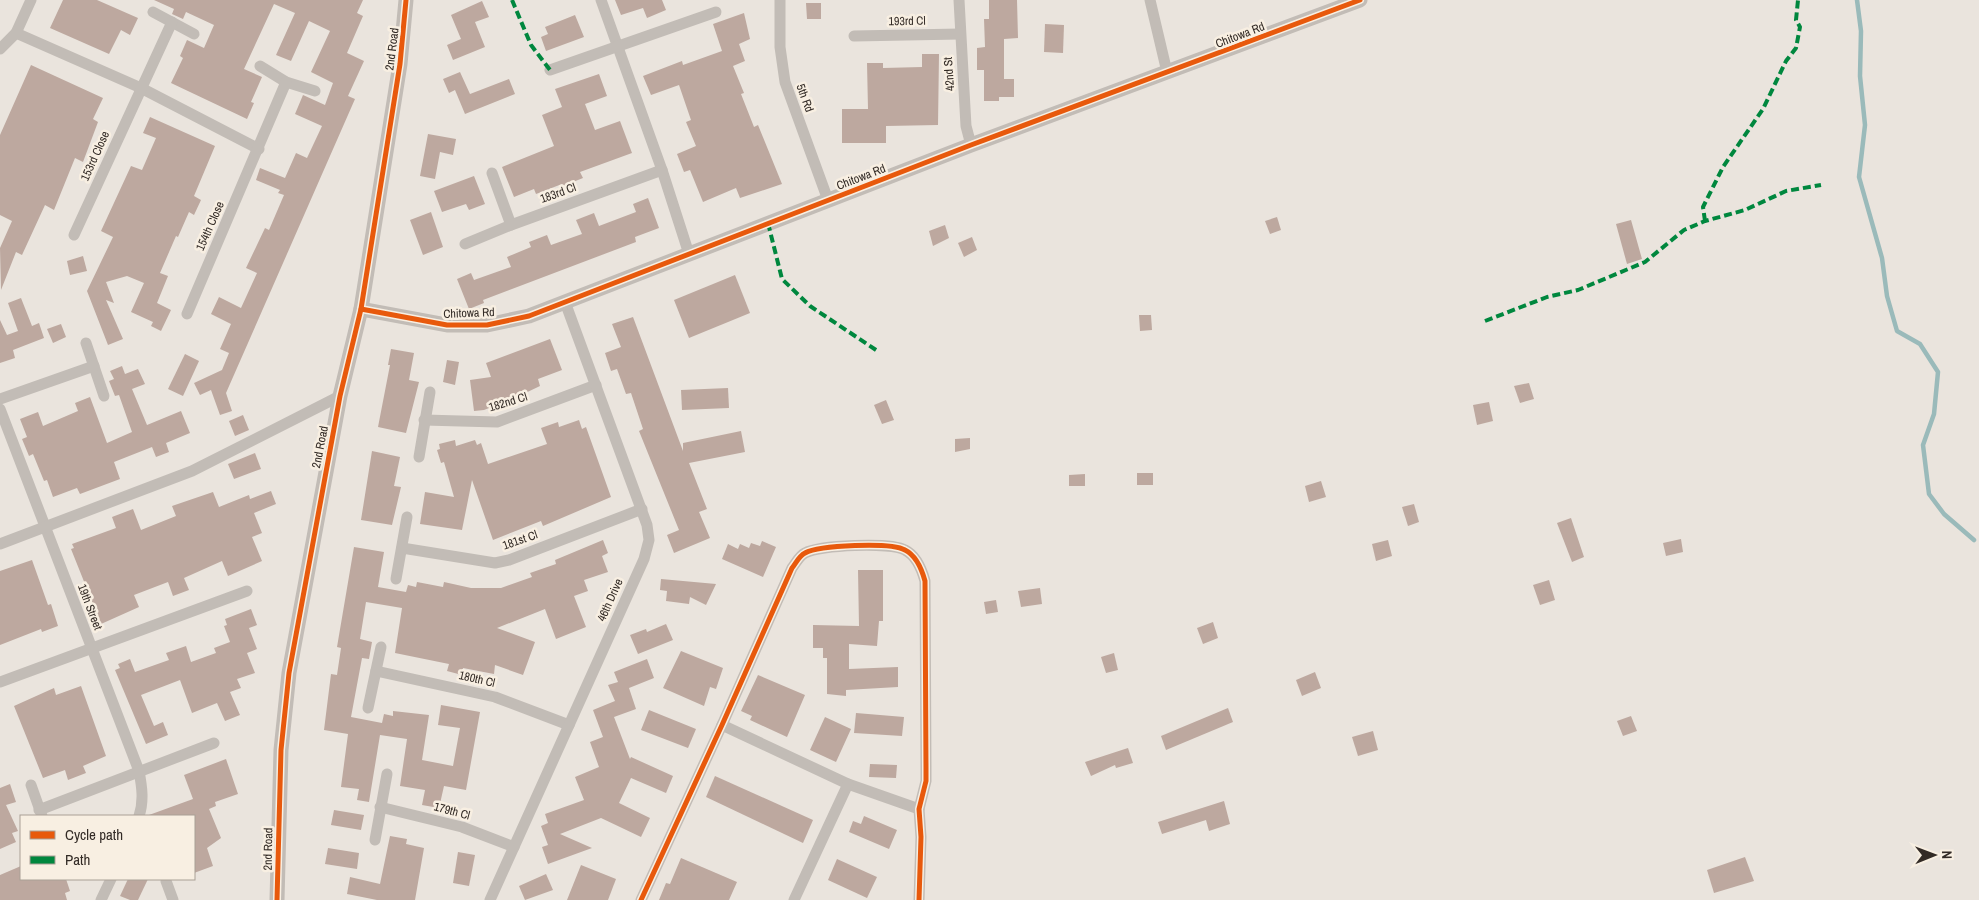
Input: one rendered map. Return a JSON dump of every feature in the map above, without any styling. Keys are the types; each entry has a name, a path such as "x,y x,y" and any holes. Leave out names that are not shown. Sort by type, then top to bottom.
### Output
{"street":[{"path":"0,49 16,33 31,0"},
{"name":"2nd Road","path":"277,900 281,750 289,673 340,396 361,309 400,64 406,0"},
{"path":"601,0 662,170 689,254"},
{"name":"5th Rd","path":"780,0 780,47 785,82 828,200"},
{"name":"42nd St","path":"959,0 966,126 971,145"},
{"path":"1150,0 1167,72"},
{"name":"Chitowa Rd","path":"361,309 447,325 487,325 529,316 971,145 1073,109 1360,0"},
{"path":"153,12 194,34"},
{"path":"550,70 617,45 716,12"},
{"name":"153rd Close","path":"74,235 172,22"},
{"path":"16,33 140,88 259,149"},
{"name":"193rd Cl","path":"854,36 960,34"},
{"path":"260,66 286,82 314,91"},
{"name":"154th Close","path":"187,314 286,82"},
{"name":"183rd Cl","path":"465,244 511,225 662,170"},
{"path":"492,173 511,225"},
{"name":"46th Drive","path":"490,900 644,559 649,540 642,510 565,302"},
{"path":"86,342 104,396"},
{"path":"0,399 94,366"},
{"name":"182nd Cl","path":"424,420 497,422 596,384"},
{"path":"419,457 430,392"},
{"path":"0,544 192,471 340,396"},
{"name":"19th Street","path":"0,409 139,771 142,806 138,815"},
{"name":"181st Cl","path":"402,548 495,563 509,560 642,510"},
{"path":"396,579 407,517"},
{"path":"641,900 722,725 785,580 803,554 828,546 892,546 905,550 922,568 925,582 926,781 919,809 921,837 920,900"},
{"path":"0,682 247,591"},
{"path":"368,708 381,648"},
{"name":"180th Cl","path":"376,671 495,697 568,724"},
{"path":"722,725 848,784 919,809"},
{"path":"30,785 41,813 139,771 214,743"},
{"path":"375,840 387,774"},
{"path":"794,900 848,784"},
{"name":"179th Cl","path":"380,807 462,827 514,847"},
{"path":"101,900 111,880"},
{"path":"166,881 173,900"}],"building":[{"path":"63,0 97,0 138,18 130,35 121,30 109,54 50,28"},
{"path":"154,0 363,0 357,13 363,16 347,53 364,61 348,96 355,99 226,393 232,411 220,415 211,390 200,395 194,383 222,370 229,353 220,349 231,324 211,314 219,297 241,308 257,273 246,268 265,228 269,230 284,195 278,193 280,190 256,180 260,168 285,178 296,153 307,158 322,126 295,114 303,95 325,105 333,83 311,72 330,31 309,21 291,61 276,55 295,13 274,4 244,69 262,77 251,102 254,103 247,119 171,83 183,58 180,56 187,40 204,48 214,25 186,12 183,19 172,14 174,9"},
{"path":"615,0 662,0 666,10 647,18 643,8 621,15"},
{"path":"989,0 1017,0 1018,38 1004,39 1004,79 1014,79 1014,97 999,97 999,101 984,101 984,70 977,70 977,48 985,47 984,19 989,19"},
{"path":"482,1 489,17 475,22 485,47 453,60 447,45 461,39 451,15"},
{"path":"806,3 821,3 821,19 807,19"},
{"path":"744,13 750,39 739,44 745,61 733,66 744,93 741,94 754,127 758,125 782,184 740,198 736,188 703,202 690,170 684,172 677,154 696,146 686,122 691,120 679,85 651,95 643,76 682,61 683,65 722,51 713,24"},
{"path":"575,15 584,37 546,51 541,37 548,34 545,27"},
{"path":"1045,24 1064,25 1063,53 1044,52"},
{"path":"922,54 939,54 938,125 886,126 886,143 842,143 842,109 868,109 867,63 883,63 883,68 922,67"},
{"path":"31,65 103,98 93,119 98,122 83,162 75,158 54,210 45,205 22,255 16,252 1,290 0,248 12,221 0,215 0,135"},
{"path":"460,72 470,94 509,79 515,94 465,114 455,90 449,93 443,79"},
{"path":"599,74 607,96 585,104 595,130 620,121 632,153 580,172 583,178 563,186 562,184 536,194 534,189 514,197 502,167 554,146 542,115 562,107 555,89"},
{"path":"150,117 215,146 194,196 201,200 194,215 189,212 160,273 168,276 157,303 171,310 161,331 151,326 153,322 131,312 144,283 127,276 106,282 114,303 106,300 123,339 108,345 87,291 113,237 101,231 131,166 142,170 156,138 143,133"},
{"path":"428,134 456,139 453,155 440,152 435,179 420,176"},
{"path":"474,176 485,204 469,210 466,204 442,212 434,191"},
{"path":"648,198 659,228 635,237 636,242 483,300 484,303 469,309 457,279 471,273 474,280 511,267 507,257 531,247 529,242 547,235 551,245 582,234 576,220 594,213 599,226 636,212 633,204"},
{"path":"431,212 443,247 423,255 410,220"},
{"path":"1277,217 1281,230 1270,234 1265,221"},
{"path":"1631,220 1642,259 1627,264 1616,224"},
{"path":"945,225 949,238 933,246 929,231"},
{"path":"972,237 977,250 964,257 958,243"},
{"path":"83,256 87,271 70,275 67,261"},
{"path":"735,275 750,313 689,338 674,300"},
{"path":"21,298 32,326 39,323 44,338 13,350 15,358 0,363 0,320 7,335 18,331 8,303"},
{"path":"1139,315 1151,315 1152,330 1140,331"},
{"path":"633,317 683,451 683,443 741,431 745,452 689,463 707,509 699,512 710,538 674,553 667,535 679,530 639,431 643,429 631,393 626,394 617,369 611,371 605,353 621,347 612,324"},
{"path":"61,324 66,337 53,343 47,329"},
{"path":"550,339 562,370 538,379 540,386 517,397 484,410 474,411 470,380 491,377 486,363"},
{"path":"391,349 414,353 409,380 419,382 406,433 378,427 390,365 388,365"},
{"path":"185,354 199,361 183,396 168,389"},
{"path":"447,360 459,362 455,385 443,382"},
{"path":"122,366 125,374 138,369 145,384 132,389 147,425 181,411 190,433 166,443 169,452 156,457 152,447 114,462 120,479 80,494 77,488 53,497 47,480 44,481 33,454 29,456 22,439 27,437 20,419 38,412 43,426 78,411 75,403 90,397 107,443 132,432 119,395 115,396 109,381 114,379 110,371"},
{"path":"1529,383 1534,399 1520,403 1514,386"},
{"path":"728,388 729,408 682,410 681,390"},
{"path":"886,400 894,420 882,424 874,405"},
{"path":"1489,402 1493,421 1477,425 1473,405"},
{"path":"243,415 249,430 235,436 229,421"},
{"path":"579,420 582,429 586,427 611,497 543,526 541,521 493,540 472,480 462,530 420,524 425,492 454,497 444,462 441,463 437,450 440,449 439,444 455,440 456,446 475,440 477,445 481,443 488,464 547,444 541,428 558,422 559,427"},
{"path":"970,438 970,449 955,452 955,439"},
{"path":"372,451 400,457 394,486 401,487 392,525 361,520"},
{"path":"255,453 261,469 234,479 228,464"},
{"path":"1137,473 1153,473 1153,485 1137,485"},
{"path":"1085,474 1085,486 1069,486 1069,475"},
{"path":"1321,481 1326,497 1309,502 1305,486"},
{"path":"271,491 276,504 254,513 262,533 252,537 262,561 228,576 222,561 184,578 189,590 173,596 168,582 134,595 139,607 101,624 71,549 74,548 72,544 116,528 112,517 133,509 141,530 176,516 172,506 213,492 219,507 249,495 250,499"},
{"path":"1414,504 1419,522 1408,526 1402,507"},
{"path":"1571,518 1584,557 1572,562 1557,523"},
{"path":"1681,539 1683,552 1666,556 1663,543"},
{"path":"603,540 608,553 602,556 608,572 584,580 588,591 574,596 586,627 556,639 545,609 497,628 535,642 523,675 495,665 494,674 463,668 462,675 447,671 449,664 395,653 402,608 366,602 360,639 372,642 369,659 362,658 351,717 382,723 384,714 393,716 393,711 429,715 422,760 453,766 460,728 438,725 441,705 480,712 466,790 444,786 439,808 422,805 425,790 400,786 407,739 380,735 369,802 357,800 359,789 341,787 348,734 324,730 331,674 337,675 341,648 337,647 354,547 384,552 378,587 406,592 408,585 416,587 417,582 443,587 444,582 471,588 501,588 532,577 530,573 556,564 555,560"},
{"path":"1388,540 1392,556 1376,561 1372,544"},
{"path":"762,541 776,547 763,577 722,559 728,544 738,549 740,544 749,548 751,543 760,546"},
{"path":"32,560 48,605 51,604 58,626 42,632 41,629 0,645 0,571"},
{"path":"858,570 883,570 883,621 879,621 877,646 849,644 849,669 898,667 898,687 846,690 846,696 827,694 827,658 823,658 823,648 813,648 813,625 859,626"},
{"path":"661,579 716,584 706,605 690,597 689,604 666,601 667,591 660,590"},
{"path":"1549,580 1555,600 1540,605 1533,585"},
{"path":"1040,588 1042,604 1021,607 1018,591"},
{"path":"996,600 998,612 986,614 984,602"},
{"path":"251,609 257,625 249,628 257,649 247,653 255,673 237,679 241,688 230,692 240,715 225,721 217,703 192,713 180,680 141,695 154,726 163,722 168,735 146,744 115,670 120,668 118,664 130,659 135,672 169,660 166,653 186,646 191,662 216,653 214,648 230,642 224,626 227,625 225,619"},
{"path":"1213,622 1218,638 1203,644 1197,628"},
{"path":"666,624 673,640 638,654 630,635 646,629 647,632"},
{"path":"681,651 723,668 716,689 710,687 704,706 663,688"},
{"path":"1114,653 1118,670 1106,673 1101,657"},
{"path":"647,659 654,678 629,688 636,709 614,717 630,759 631,757 673,776 666,793 631,778 619,803 650,818 641,837 601,818 560,834 592,848 548,864 542,847 548,845 541,826 548,823 545,814 584,800 575,777 599,767 590,742 603,737 593,710 615,701 608,685 618,682 614,672"},
{"path":"1315,672 1321,688 1302,696 1296,680"},
{"path":"758,675 805,695 787,737 750,720 752,716 741,711"},
{"path":"81,686 106,756 83,766 86,773 68,780 65,770 43,778 14,706 54,688 56,695"},
{"path":"1228,708 1233,722 1166,750 1161,736"},
{"path":"649,710 696,729 688,748 641,730"},
{"path":"856,713 904,717 902,736 854,733"},
{"path":"1631,716 1637,731 1623,736 1617,721"},
{"path":"825,717 851,729 836,762 810,750"},
{"path":"1373,731 1378,750 1358,756 1352,737"},
{"path":"1128,748 1133,763 1116,768 1115,765 1091,776 1085,762"},
{"path":"226,759 238,794 215,802 216,806 209,809 221,838 207,848 213,866 195,873 195,815 149,815 193,799 184,775"},
{"path":"870,764 897,765 896,778 869,777"},
{"path":"715,776 813,820 803,843 706,797"},
{"path":"10,784 16,802 6,805 18,831 12,833 16,842 0,849 0,788"},
{"path":"1224,801 1230,824 1209,831 1206,820 1162,834 1158,822"},
{"path":"334,810 364,815 361,830 331,825"},
{"path":"864,816 897,830 889,849 849,832 853,821 861,824"},
{"path":"390,836 407,839 406,844 424,848 415,900 377,900 347,894 350,877 380,884"},
{"path":"328,848 359,853 357,869 325,864"},
{"path":"458,852 475,855 469,886 453,883"},
{"path":"1745,857 1754,881 1714,893 1707,870"},
{"path":"681,858 737,882 729,900 659,900 666,883 670,884"},
{"path":"837,859 877,877 867,898 828,880"},
{"path":"581,865 616,879 608,900 567,900"},
{"path":"20,866 20,880 66,880 70,891 65,893 67,900 0,900 0,875"},
{"path":"546,874 553,890 525,900 519,886"},
{"path":"128,880 148,880 138,900 130,900 120,896"}],"waterway":[{"path":"1857,0 1861,31 1860,76 1865,125 1859,177 1882,258 1887,296 1897,331 1920,344 1938,372 1934,414 1923,445 1929,494 1944,514 1974,540"}],"marked path":[{"path":"512,0 531,45 550,70"},
{"path":"1705,221 1703,207 1723,167 1763,109 1786,61 1796,48 1800,27 1796,20 1798,0"},
{"path":"1485,321 1547,297 1578,290 1645,262 1684,230 1705,221 1745,210 1786,191 1821,185"},
{"path":"768,223 782,279 810,306 879,352"}],"cycle path":[{"path":"277,900 281,750 289,673 340,396 361,309 400,64 406,0"},
{"path":"361,309 447,325 487,325 529,316 971,145 1360,0"},
{"path":"641,900 792,568 801,556 813,550 839,546 871,545 905,550 913,556 925,581 926,781 919,809 921,837 919,900"}]}
